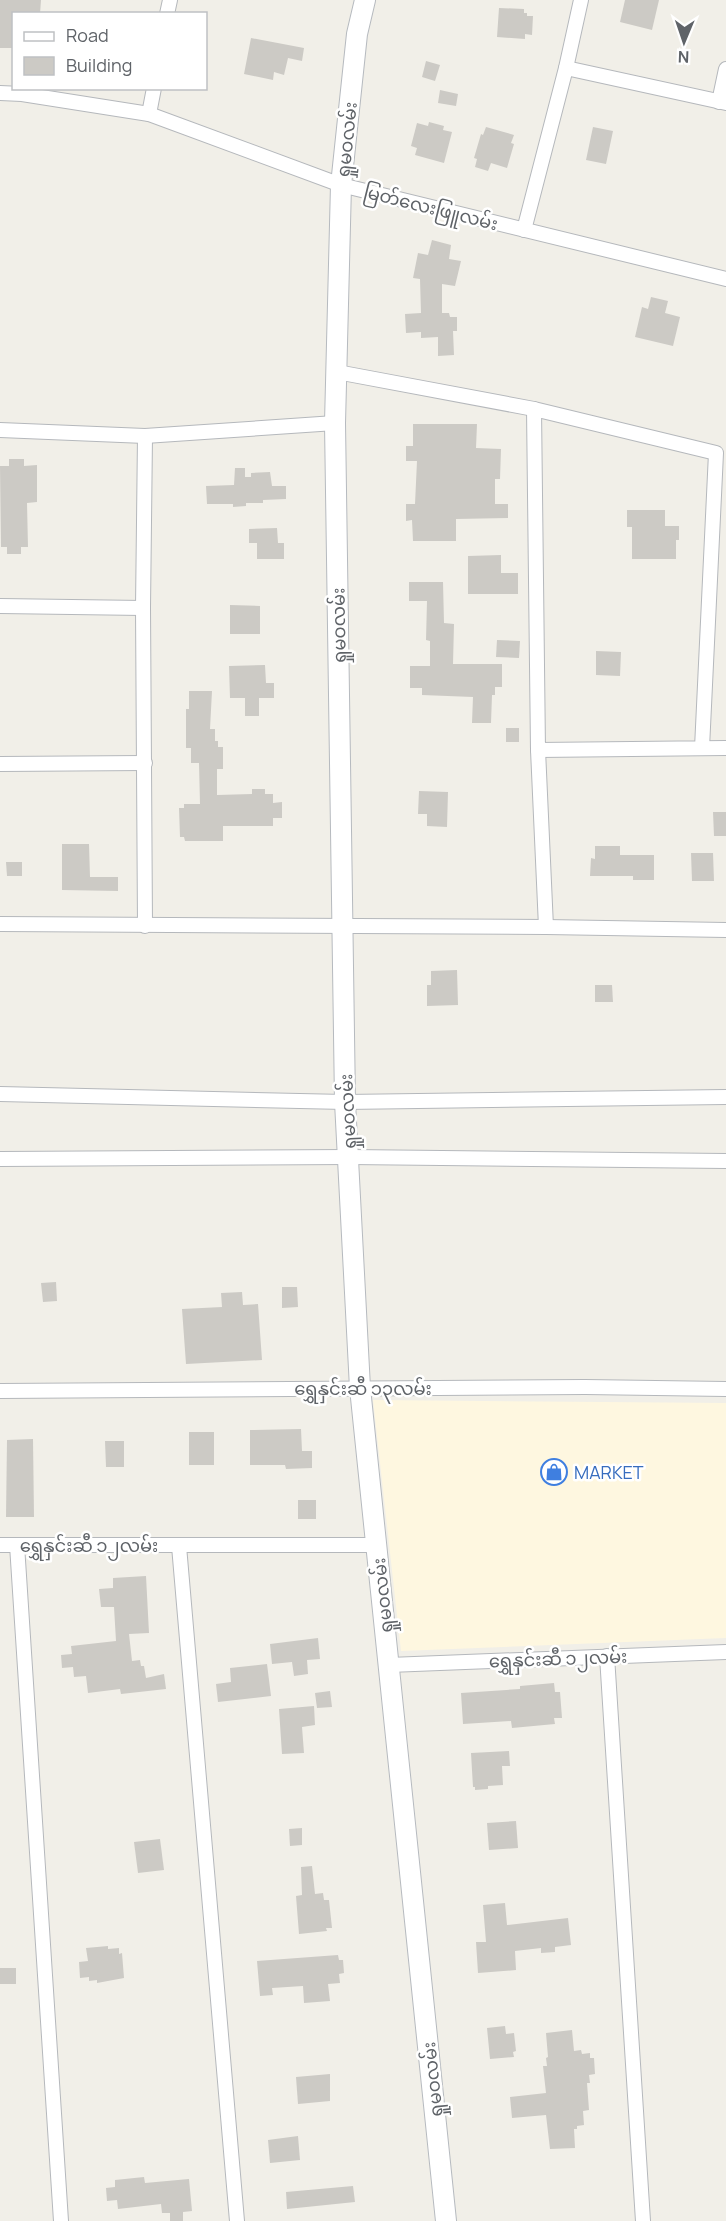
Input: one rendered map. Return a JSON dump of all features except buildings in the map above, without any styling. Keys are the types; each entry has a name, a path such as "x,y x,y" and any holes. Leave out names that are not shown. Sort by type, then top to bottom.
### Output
{"street":[{"name":"ရှုမဝလမ်း","path":"365,0 357,34 341,185 335,423 345,1102 350,1157 360,1388 446,2221"},
{"path":"524,230 566,68 580,0"},
{"path":"566,68 723,103 726,69"},
{"path":"149,114 154,90"},
{"name":"မြတ်လေးဖြူလမ်း","path":"0,93 22,94 149,114 341,185 726,279"},
{"path":"337,372 534,409 721,454 702,748"},
{"path":"534,409 538,750 546,927"},
{"path":"0,430 145,436 335,423"},
{"path":"145,436 143,608 145,926"},
{"path":"0,606 143,608"},
{"path":"538,750 726,748"},
{"path":"0,764 145,763"},
{"path":"0,924 726,930"},
{"path":"0,1094 345,1102 726,1097"},
{"path":"0,1159 350,1157 726,1161"},
{"name":"ရွှေနှင်းဆီ ၁၃လမ်း","path":"0,1390 726,1389"},
{"name":"ရွှေနှင်းဆီ ၁၂လမ်း","path":"0,1545 377,1545"},
{"path":"17,1545 61,2221"},
{"path":"179,1546 237,2221"},
{"name":"ရွှေနှင်းဆီ ၁၂လမ်း","path":"389,1665 726,1652"},
{"path":"607,1656 643,2221"}],"shaded area":[{"name":"MARKET","path":"373,1400 726,1403 726,1638 401,1651"}],"place":[{"name":"MARKET","path":"554,1472"}]}
